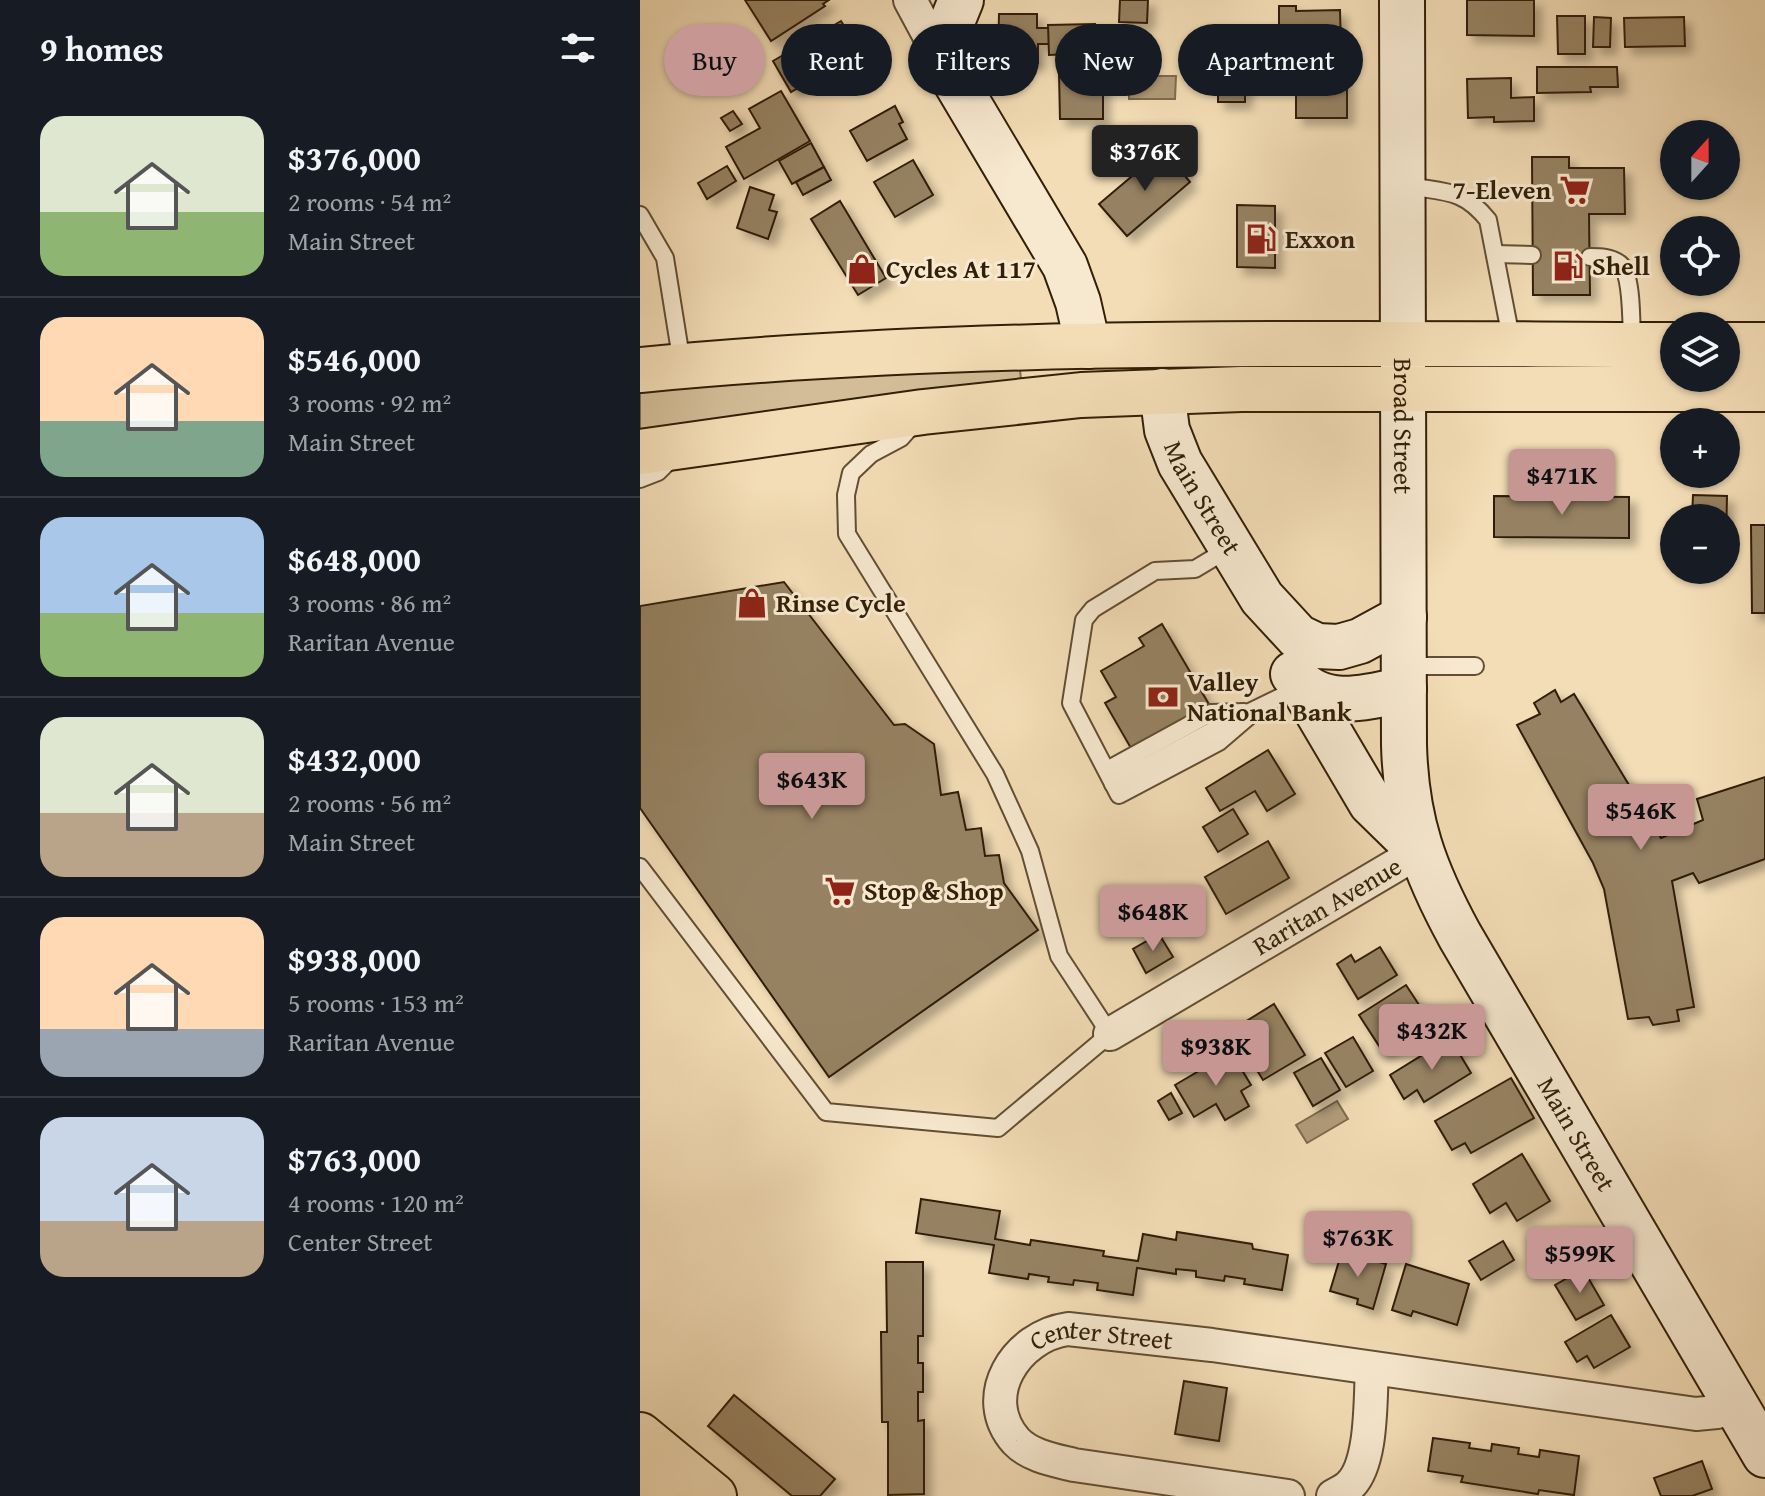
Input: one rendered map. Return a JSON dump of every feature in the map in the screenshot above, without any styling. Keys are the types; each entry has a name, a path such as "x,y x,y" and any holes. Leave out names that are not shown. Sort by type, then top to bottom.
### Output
{"highway":[{"path":"640,370 858,354 1088,346 1653,345"},
{"path":"1740,345 1765,345"},
{"path":"640,452 923,412 1056,397 1162,391 1765,389"},
{"path":"640,1435 714,1496"},
{"path":"640,1482 657,1496"}],"main road":[{"path":"951,24 961,0"},
{"name":"Broad Street","path":"1402,0 1405,773 1420,851"},
{"path":"964,96 1065,266 1074,287 1088,346"},
{"name":"Main Street","path":"1162,391 1167,430 1175,453 1262,598 1298,637 1327,647 1339,647 1360,641 1404,617"},
{"name":"Main Street","path":"1262,598 1277,649 1371,803 1420,851 1446,910 1468,949 1765,1455"},
{"path":"1302,686 1321,696 1337,699 1367,697 1404,678"}],"street":[{"path":"910,0 923,24"},
{"name":"Raritan Avenue","path":"1110,1034 1420,851"},
{"name":"Center Street","path":"1288,1496 1074,1465 1040,1456 1018,1443 1005,1425 1003,1385 1010,1366 1031,1342 1053,1331 1068,1329 1212,1345 1696,1414 1717,1412 1735,1405"},
{"path":"1333,1496 1351,1485 1363,1457 1369,1425 1372,1369"}],"lane":[{"path":"1402,184 1460,195 1476,204 1488,220 1513,345"},
{"path":"640,215 665,258 682,365"},
{"path":"1495,254 1532,255"},
{"path":"1590,257 1607,257 1620,264 1627,274 1653,345"},
{"path":"640,867 826,1112 998,1128 1110,1034 1059,956 1030,851 995,774 847,534 846,495 851,473 871,454 901,438 923,412"},
{"path":"640,479 658,472 684,446"},
{"path":"1231,548 1195,569 1155,571 1093,609 1084,620 1071,703 1119,795 1219,742 1254,712 1302,686"},
{"path":"1404,678 1475,666"},
{"path":"1110,777 1211,713 1254,712"}],"shaded area":[{"path":"1162,76 1176,76 1175,99 1129,99 1129,96 1162,96"},
{"path":"1020,369 1021,380 640,432 640,390 745,379"},
{"path":"1337,1101 1348,1119 1307,1143 1296,1125"}],"building":[{"path":"745,0 829,0 797,24 781,24 781,35 771,41 765,32 765,24 760,24"},
{"path":"1120,0 1148,0 1147,23 1119,22"},
{"path":"1467,0 1534,0 1534,36 1467,35"},
{"path":"1279,6 1296,6 1296,11 1340,10 1340,24 1279,24"},
{"path":"999,14 1037,14 1037,24 999,24"},
{"path":"1557,16 1585,16 1585,54 1558,54"},
{"path":"1594,17 1611,18 1610,47 1593,47"},
{"path":"1684,17 1685,46 1625,47 1624,18"},
{"path":"1048,25 1055,25 1055,55 1049,55"},
{"path":"1039,28 1049,28 1049,44 1039,44"},
{"path":"781,56 781,75 773,61"},
{"path":"1537,67 1617,67 1618,87 1590,87 1591,92 1537,93"},
{"path":"1511,78 1511,98 1534,97 1534,121 1494,122 1494,117 1468,118 1467,79"},
{"path":"781,91 781,96 784,96 810,141 744,179 726,147 760,128 749,109"},
{"path":"1059,96 1103,96 1103,119 1060,119"},
{"path":"1218,96 1245,96 1245,102 1218,102"},
{"path":"1296,96 1347,96 1347,118 1296,118"},
{"path":"895,106 907,139 867,161 850,131"},
{"path":"733,111 742,124 730,131 721,118"},
{"path":"811,143 824,167 792,184 779,161"},
{"path":"1163,150 1190,182 1127,236 1099,204"},
{"path":"1532,157 1569,157 1569,168 1624,168 1625,214 1589,214 1590,295 1533,295"},
{"path":"913,160 933,195 895,217 874,182"},
{"path":"727,166 736,181 707,199 698,183"},
{"path":"824,167 831,180 803,195 796,182"},
{"path":"750,187 774,195 769,210 777,212 768,239 737,228"},
{"path":"840,201 886,278 858,295 811,219"},
{"path":"1237,205 1275,206 1275,268 1237,267"},
{"path":"1693,495 1727,496 1727,504 1693,504"},
{"path":"1494,496 1629,497 1629,538 1494,537"},
{"path":"1751,525 1765,525 1765,613 1752,613"},
{"path":"784,582 894,725 905,724 934,744 941,795 958,792 966,830 981,828 985,856 999,855 1004,883 1038,930 829,1077 640,808 640,606"},
{"path":"1162,624 1210,706 1199,713 1212,737 1132,750 1105,703 1116,697 1101,671 1144,646 1139,638"},
{"path":"1555,690 1561,702 1574,694 1661,838 1703,820 1697,799 1765,777 1765,859 1699,883 1693,873 1672,881 1694,1007 1677,1010 1679,1021 1653,1025 1649,1017 1628,1019 1604,889 1593,863 1517,725 1540,714 1534,703"},
{"path":"1268,750 1295,794 1267,811 1255,791 1220,811 1206,788"},
{"path":"1233,809 1248,834 1218,852 1203,827"},
{"path":"1268,841 1289,878 1226,914 1205,877"},
{"path":"1159,934 1173,957 1146,973 1133,949"},
{"path":"1380,947 1397,975 1358,999 1337,964 1351,955 1355,962"},
{"path":"1406,985 1425,1014 1407,1026 1412,1033 1383,1052 1359,1015"},
{"path":"1274,1004 1305,1055 1263,1080 1232,1030"},
{"path":"1353,1037 1373,1071 1346,1087 1325,1053"},
{"path":"1450,1038 1471,1073 1424,1102 1417,1090 1404,1099 1390,1075"},
{"path":"1231,1052 1251,1085 1241,1091 1249,1106 1225,1120 1216,1104 1194,1117 1175,1085"},
{"path":"1321,1058 1340,1090 1313,1106 1294,1073"},
{"path":"1511,1078 1534,1118 1471,1153 1465,1143 1452,1150 1435,1121"},
{"path":"1171,1093 1182,1113 1169,1120 1158,1101"},
{"path":"1522,1154 1550,1201 1517,1221 1506,1203 1490,1213 1473,1184"},
{"path":"921,1199 1000,1211 995,1239 1030,1245 1031,1240 1104,1251 1103,1256 1138,1261 1143,1234 1176,1240 1177,1232 1252,1244 1253,1249 1288,1255 1282,1290 1244,1284 1245,1279 1225,1276 1224,1281 1196,1277 1196,1271 1176,1269 1176,1274 1137,1268 1133,1295 1097,1290 1098,1283 1074,1280 1073,1285 1048,1282 1049,1277 1029,1274 1028,1279 989,1273 994,1245 916,1233"},
{"path":"1503,1241 1514,1260 1481,1280 1469,1261"},
{"path":"1342,1251 1386,1264 1373,1309 1357,1304 1358,1299 1330,1291"},
{"path":"886,1262 923,1262 923,1336 918,1336 918,1363 923,1363 923,1392 918,1392 918,1421 924,1420 924,1494 888,1495 888,1422 882,1422 881,1332 887,1332"},
{"path":"1406,1264 1469,1284 1457,1325 1413,1311 1411,1316 1392,1310"},
{"path":"1583,1269 1604,1305 1576,1320 1555,1285"},
{"path":"1611,1315 1630,1347 1594,1368 1587,1356 1577,1362 1565,1342"},
{"path":"1184,1381 1227,1388 1219,1441 1175,1434"},
{"path":"734,1395 835,1479 820,1496 792,1496 708,1426"},
{"path":"1433,1438 1470,1443 1469,1448 1491,1451 1492,1444 1519,1448 1518,1454 1539,1457 1540,1450 1579,1456 1574,1495 1539,1490 1538,1494 1461,1482 1463,1476 1428,1471"},
{"path":"1702,1461 1712,1489 1692,1496 1661,1496 1654,1478"}],"place":[{"name":"7-Eleven","path":"1575,190"},
{"name":"Exxon","path":"1261,239"},
{"name":"Shell","path":"1568,266"},
{"name":"Cycles At 117","path":"862,269"},
{"name":"Rinse Cycle","path":"752,603"},
{"name":"Valley National Bank","path":"1163,697"},
{"name":"Stop & Shop","path":"840,891"}]}
